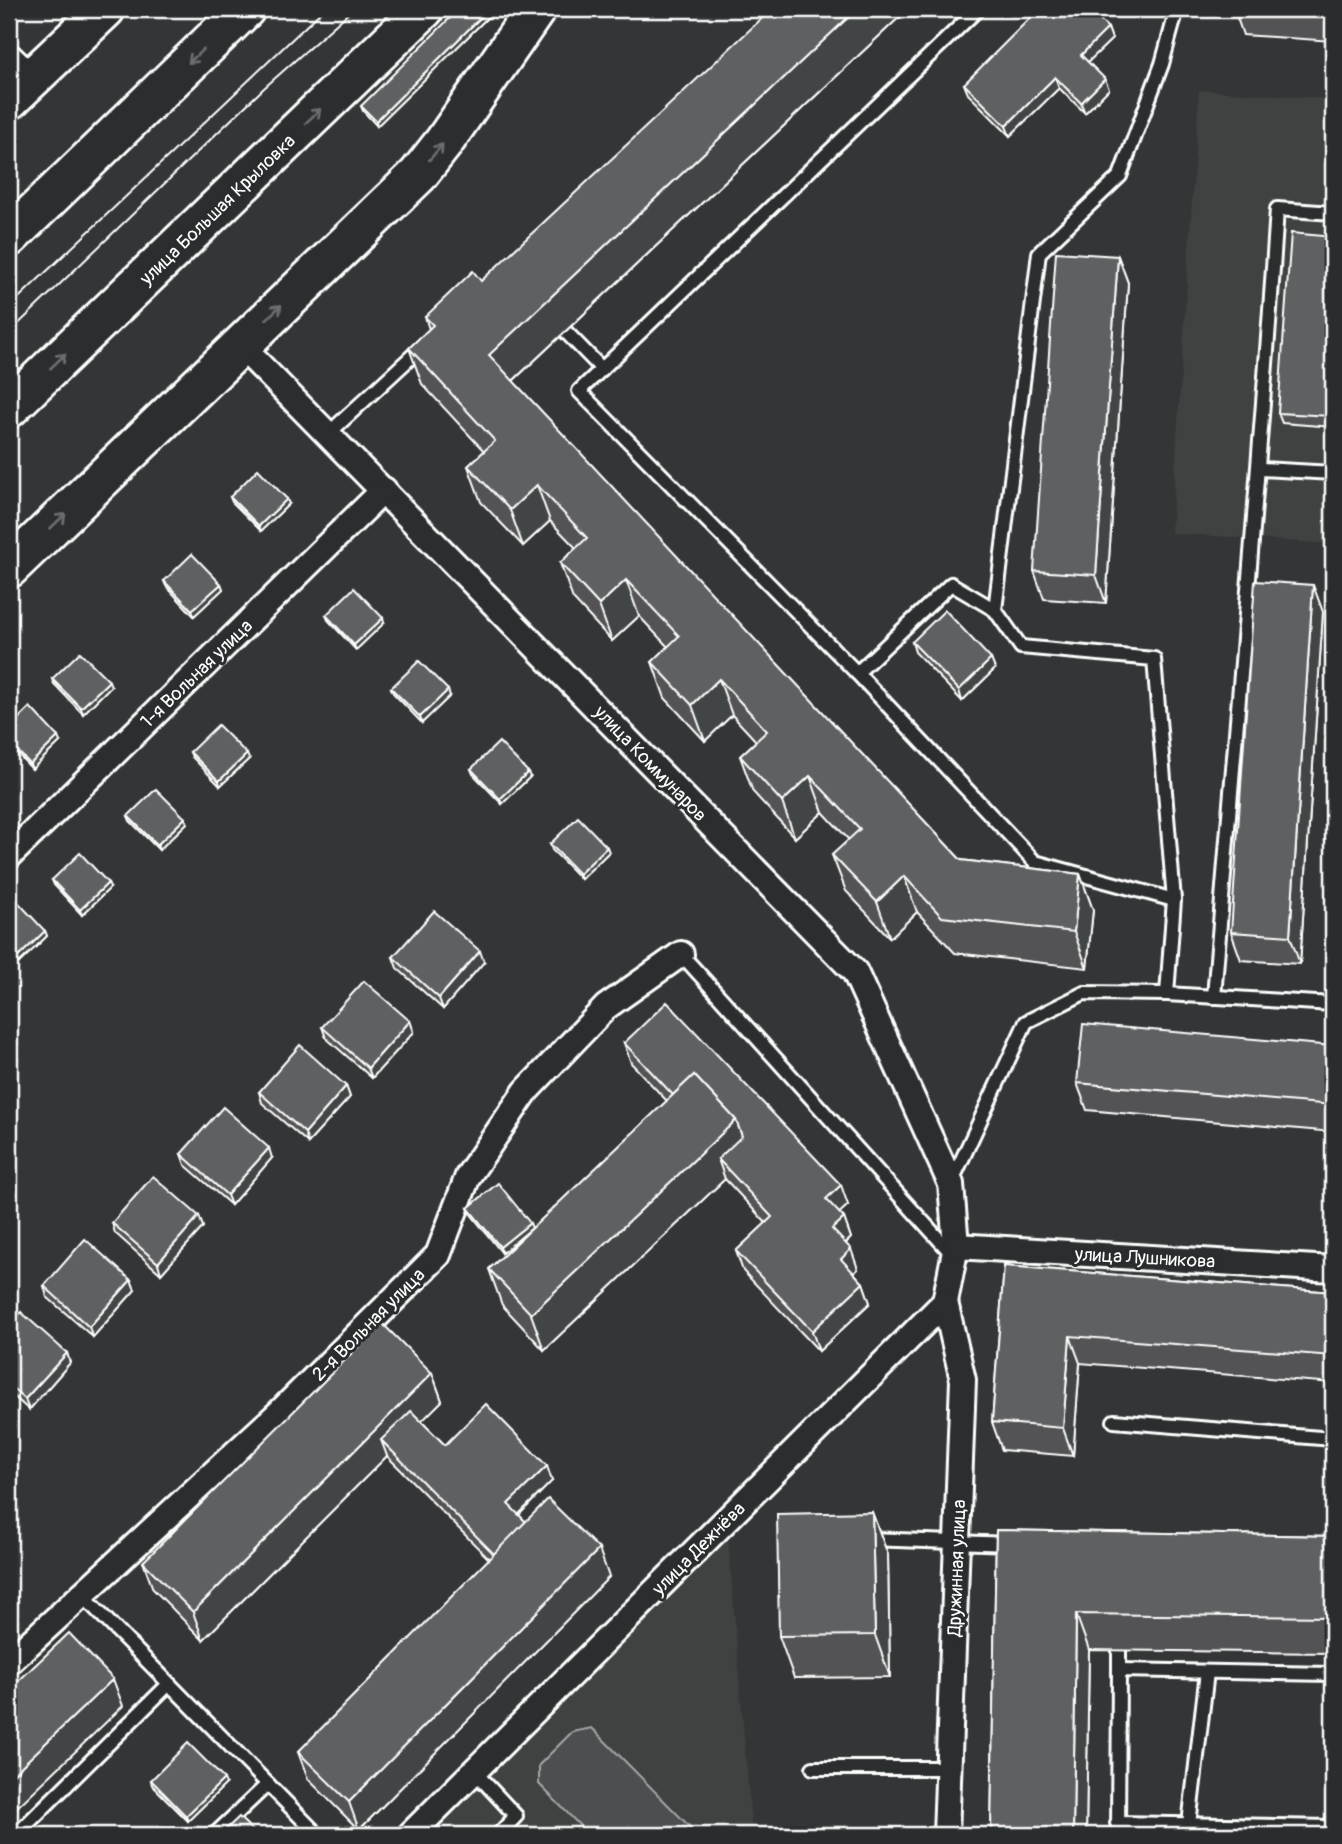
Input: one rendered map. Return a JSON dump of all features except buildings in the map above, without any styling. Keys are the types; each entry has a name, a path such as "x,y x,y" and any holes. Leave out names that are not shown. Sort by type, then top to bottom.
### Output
{"main road":[{"path":"16,78 105,9"},
{"path":"9,237 245,9"},
{"name":"улица Большая Крыловка","path":"9,408 424,9"},
{"path":"9,568 418,175 536,9"}],"street":[{"name":"улица Коммунаров","path":"240,345 855,972 951,1184 956,1251"},
{"name":"1-я Вольная улица","path":"9,856 384,490"},
{"name":"2-я Вольная улица","path":"9,1662 80,1593 281,1411 438,1255 468,1177 526,1091 606,1007 681,954"},
{"name":"улица Лушникова","path":"956,1251 1333,1269"},
{"path":"945,1302 956,1251"},
{"name":"Дружинная улица","path":"945,1302 963,1380 946,1835"},
{"name":"улица Дежнёва","path":"410,1835 945,1302"}],"lane":[{"path":"978,9 579,391 857,673 1035,862 1174,900"},
{"path":"995,610 1039,253 1120,176 1162,64 1177,9"},
{"path":"1214,996 1249,565 1260,469 1277,209 1333,213"},
{"path":"566,332 602,369"},
{"path":"328,434 429,340"},
{"path":"1260,469 1333,473"},
{"path":"857,673 951,584 995,610 1021,647 1154,659 1174,900 1167,994"},
{"path":"681,954 956,1251"},
{"path":"951,1184 1026,1022 1084,993 1214,996 1333,1004"},
{"path":"1114,1421 1333,1440"},
{"path":"849,1537 957,1544 1025,1544"},
{"path":"80,1593 318,1835"},
{"path":"1119,1650 1117,1829 1189,1825 1333,1827"},
{"path":"1119,1670 1333,1674"},
{"path":"1189,1825 1207,1672"},
{"path":"26,1835 21,1830 169,1684"},
{"path":"813,1768 948,1768"},
{"path":"474,1771 516,1816 498,1835"},
{"path":"214,1835 268,1784"}],"shaded area":[{"path":"1199,90 1333,99 1333,544 1171,533"},
{"path":"728,1538 752,1835 429,1835 485,1780"},
{"path":"592,1728 698,1835 589,1835 539,1784 539,1765 572,1732"}],"tram line":[{"path":"9,307 324,9"},
{"path":"9,333 264,88 353,9"}]}
